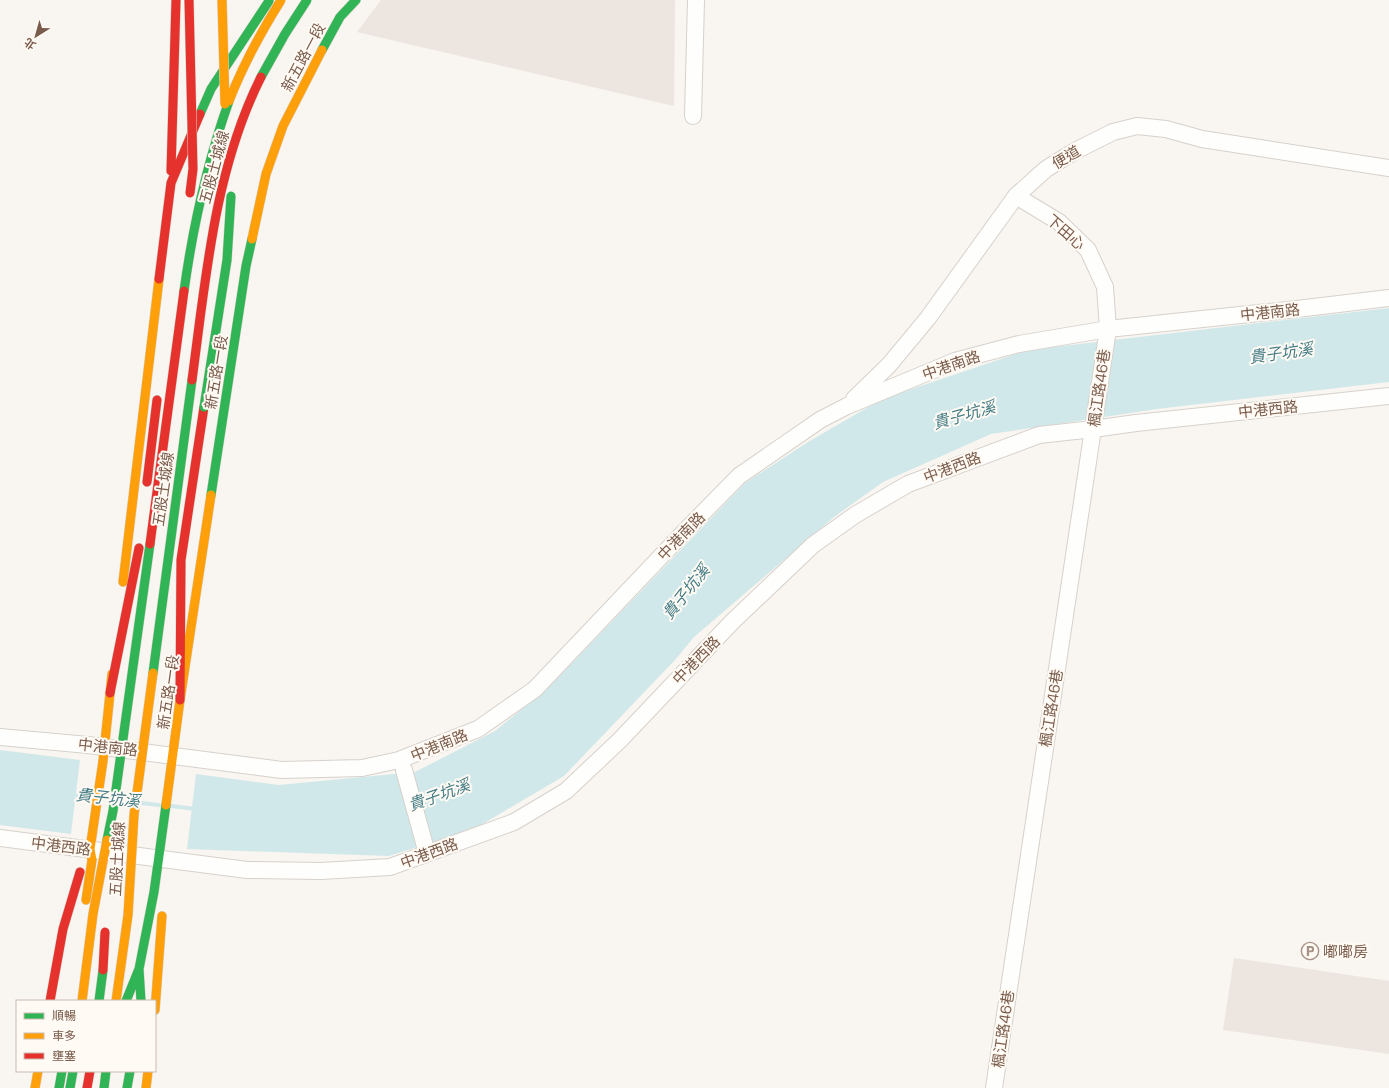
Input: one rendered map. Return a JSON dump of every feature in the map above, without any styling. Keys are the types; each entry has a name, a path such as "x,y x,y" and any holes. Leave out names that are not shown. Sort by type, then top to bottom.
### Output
{"main road":[{"path":"50,1000 63,929 83,864 90,849 104,754 170,183 176,0"},
{"path":"188,0 193,170 189,199"},
{"path":"180,700 181,560 227,260 231,204 226,118 222,0"},
{"path":"170,183 212,88 269,0"},
{"name":"五股土城線","path":"82,1000 93,914 113,811 189,255 201,192 221,122 248,57 281,0"},
{"name":"五股土城線","path":"116,1000 128,915 134,815 207,267 222,185 233,145 247,106 266,65 290,24 307,0"},
{"path":"340,17 348,0"},
{"name":"新五路一段","path":"159,852 180,700 246,266 266,174 283,126 312,69 340,17 356,0"},
{"path":"170,330 187,222"},
{"path":"146,492 158,396"},
{"path":"110,693 141,538"},
{"path":"108,882 113,811"},
{"path":"121,877 134,815"},
{"path":"77,964 92,860 90,849"},
{"path":"156,1000 162,904 162,872 159,852"},
{"path":"141,1000 140,969 154,892 159,852"},
{"path":"99,1000 109,923"},
{"path":"126,1000 140,969"},
{"path":"35,1088 38,1072"},
{"path":"59,1088 62,1072"},
{"path":"70,1088 73,1072"},
{"path":"87,1088 90,1072"},
{"path":"104,1088 106,1072"},
{"path":"127,1088 130,1072"},
{"path":"146,1088 148,1072"}],"street":[{"path":"693,116 696,0"},
{"name":"便道","path":"847,406 889,365 928,318 1016,196 1046,169 1075,151 1113,132 1137,126 1166,129 1202,139 1389,168"},
{"name":"下田心","path":"1016,196 1058,222 1088,250 1105,287 1107,333"},
{"name":"中港南路","path":"0,737 104,754 172,762 282,770 362,768 399,760 478,729 535,689 739,476 820,420 847,406 955,360 1020,344 1389,298"},
{"name":"楓江路46巷","path":"994,1088 1107,333"},
{"name":"中港西路","path":"0,838 90,849 159,852 247,870 321,871 390,867 514,822 566,791 620,740 750,605 813,545 855,515 908,484 1039,435 1094,425 1136,423 1389,396"},
{"path":"404,770 425,846"}],"shaded area":[{"path":"381,0 675,0 674,106 357,32"},
{"path":"1234,958 1389,981 1389,1054 1223,1030"}],"water":[{"path":"1389,308 1389,382 1157,409 991,434 883,482 834,517 694,637 675,660 564,776 474,829 389,856 187,849 196,774 279,785 415,772 495,731 549,687 745,483 808,442 882,399 1028,350"},
{"path":"0,750 80,760 71,834 0,825"}],"waterway":[{"name":"貴子坑溪","path":"72,795 91,797"},
{"name":"貴子坑溪","path":"141,803 159,805"},
{"name":"貴子坑溪","path":"171,806 196,809"}],"traffic: fast":[{"path":"261,77 285,34 307,0"},
{"path":"322,50 340,17 356,0"},
{"path":"200,114 211,89 269,1"},
{"path":"184,291 207,171 229,101"},
{"path":"204,407 227,260 231,196"},
{"path":"211,495 246,266 252,239"},
{"path":"153,673 192,380"},
{"path":"107,840 113,811 150,544"},
{"path":"126,1000 139,969 154,892 166,805"},
{"path":"139,969 141,1000"},
{"path":"99,1000 103,970"},
{"path":"59,1088 62,1072"},
{"path":"70,1088 73,1072"},
{"path":"104,1088 106,1072"},
{"path":"127,1088 130,1072"}],"traffic: slow":[{"path":"222,0 225,104"},
{"path":"229,101 253,49 281,0"},
{"path":"252,239 266,174 283,126 322,50"},
{"path":"123,582 159,279"},
{"path":"166,805 180,700 211,495"},
{"path":"116,1000 128,915 134,815 153,673"},
{"path":"86,900 92,860 90,849 103,761 112,674"},
{"path":"82,1000 93,914 107,840"},
{"path":"156,1000 162,916"},
{"path":"35,1088 38,1072"},
{"path":"146,1088 148,1072"}],"traffic: jam":[{"path":"171,171 176,0"},
{"path":"189,0 193,169 190,193"},
{"path":"192,380 202,302 214,225 222,187 232,150 245,113 261,77"},
{"path":"159,279 171,183 200,114"},
{"path":"150,544 184,291"},
{"path":"147,482 157,400"},
{"path":"180,700 181,560 204,407"},
{"path":"110,693 139,548"},
{"path":"50,1000 63,929 80,872"},
{"path":"103,970 105,932"},
{"path":"87,1088 90,1072"}],"place":[{"name":"嘟嘟房","path":"1310,951"}]}
